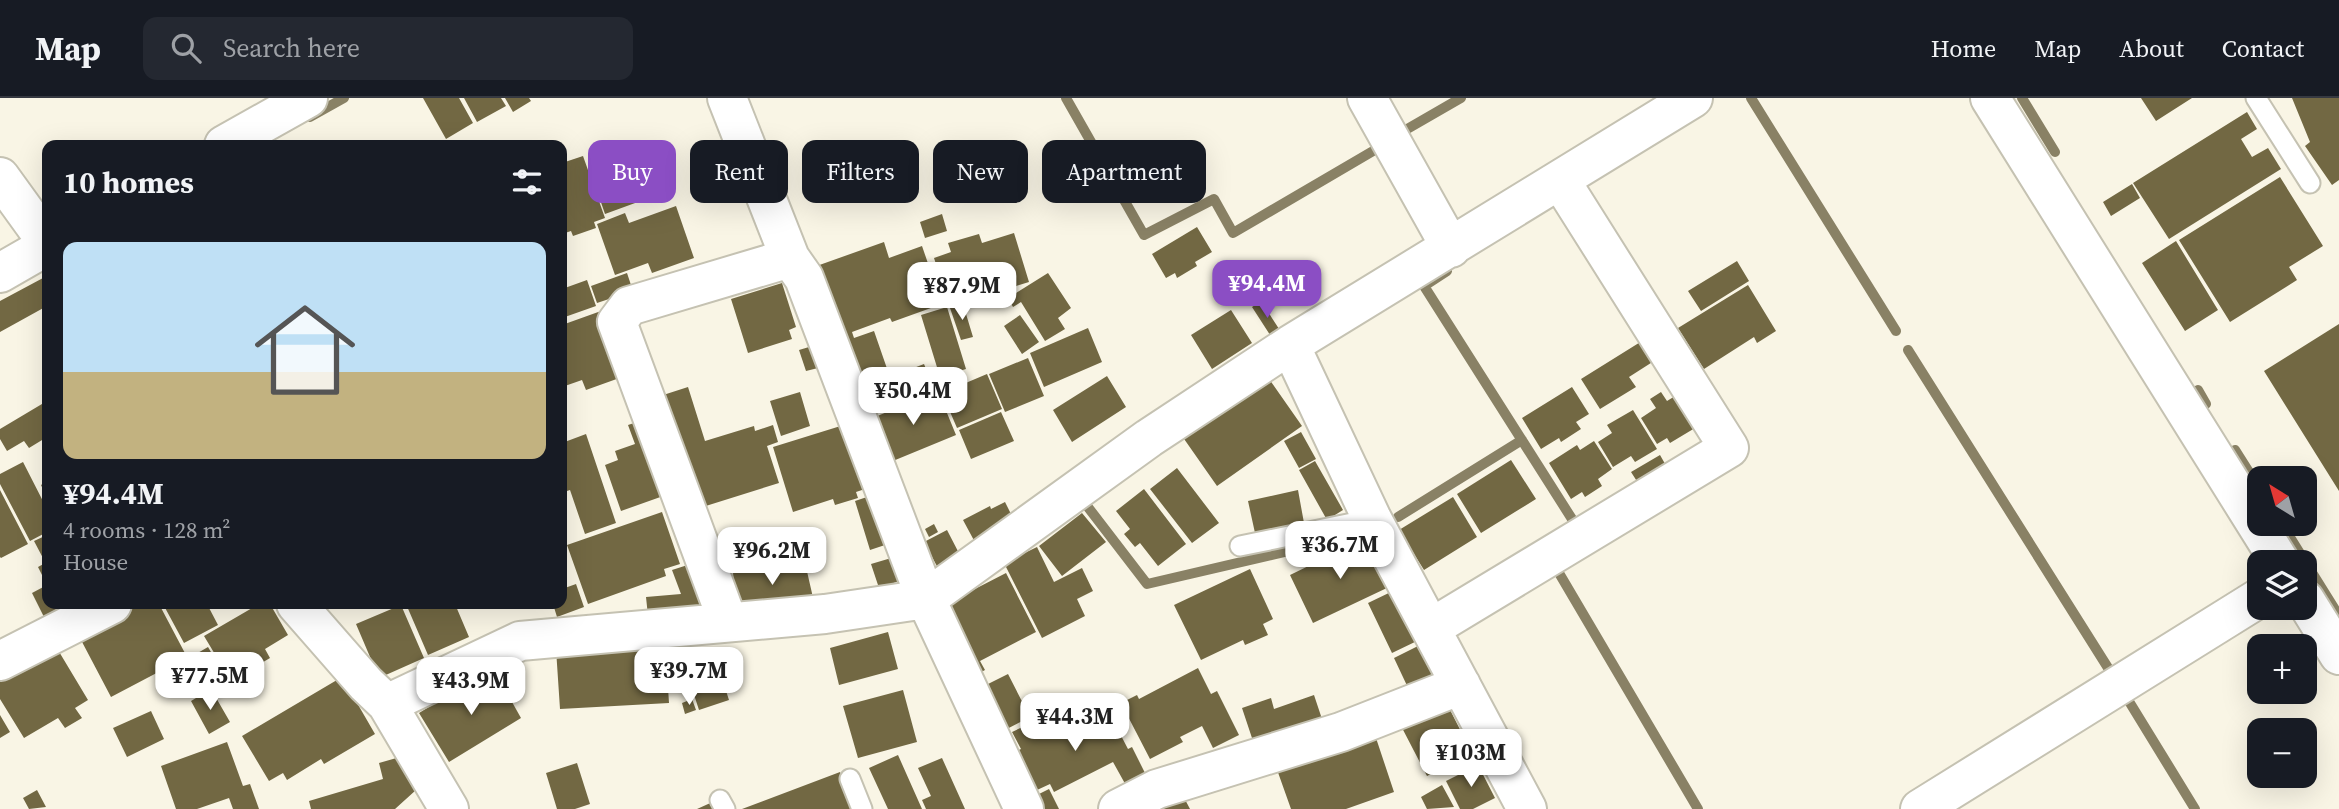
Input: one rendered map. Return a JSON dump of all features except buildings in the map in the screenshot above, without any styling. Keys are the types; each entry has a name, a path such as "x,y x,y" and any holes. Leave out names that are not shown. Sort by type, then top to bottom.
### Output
{"street":[{"path":"233,140 308,98"},
{"path":"727,98 790,258 804,278 926,599 1024,809"},
{"path":"1367,98 1451,248"},
{"path":"387,704 520,641 825,614 926,599 1149,438 1290,345 1693,98"},
{"path":"1990,98 2272,550"},
{"path":"0,177 42,237"},
{"path":"1431,628 1730,448 1560,180"},
{"path":"0,273 42,247"},
{"path":"727,622 617,322 629,306 790,258"},
{"path":"1290,345 1372,519 1527,809"},
{"path":"1920,809 2247,605"},
{"path":"0,661 102,609"},
{"path":"300,609 387,704 435,806"},
{"path":"2317,619 2339,655"},
{"path":"1118,809 1157,789 1341,732 1461,685"}],"lane":[{"path":"2256,98 2310,183"},
{"path":"1240,546 1372,519"},
{"path":"850,779 862,809"}],"waterway":[{"path":"310,117 344,98"},
{"path":"1066,98 1144,235 1214,199 1233,233 1385,144"},
{"path":"1402,132 1461,98"},
{"path":"1751,98 1896,331"},
{"path":"2022,98 2055,152"},
{"path":"1447,271 1424,286 1572,519"},
{"path":"1908,350 2110,671"},
{"path":"2198,390 2206,404"},
{"path":"1398,517 1522,440"},
{"path":"2235,450 2247,469"},
{"path":"1084,502 1147,584 1366,533"},
{"path":"2289,536 2339,616"},
{"path":"1559,573 1698,809"},
{"path":"2130,703 2195,809"}]}
